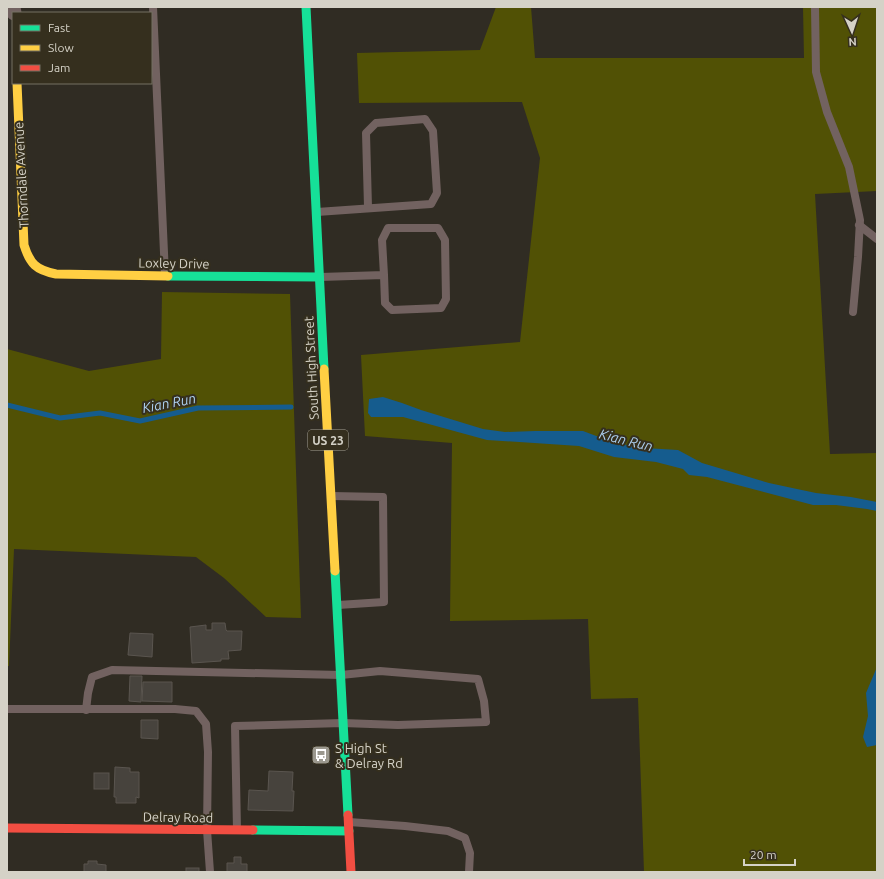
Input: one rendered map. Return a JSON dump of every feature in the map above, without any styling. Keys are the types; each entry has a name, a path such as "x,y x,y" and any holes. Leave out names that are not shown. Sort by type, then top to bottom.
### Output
{"main road":[{"name":"South High Street","path":"306,7 351,872"},
{"name":"Thorndale Avenue","path":"17,84 24,245 26,256 32,265"},
{"name":"Loxley Drive","path":"32,265 43,272 56,274 319,276"},
{"name":"Delray Road","path":"7,828 349,831"}],"lane":[{"path":"153,7 165,276"},
{"path":"815,7 816,72 827,112 849,167 856,197 859,225 853,312"},
{"path":"316,212 368,207 431,204 437,193 433,131 425,119 376,123 366,132 368,207"},
{"path":"859,225 877,239"},
{"path":"388,228 438,228 445,240 446,299 441,308 392,310 385,303 384,275 382,240 388,228"},
{"path":"319,276 384,275"},
{"path":"331,496 383,497 384,602 337,605"},
{"path":"86,710 92,677 112,670 341,675 380,671 478,679 484,701 486,722 398,725 343,723 235,726 237,830"},
{"path":"7,709 175,709 196,711 206,724 208,752 207,830 210,872"},
{"path":"348,822 448,831 465,838 470,853 469,872"}],"shaded area":[{"path":"496,7 531,7 535,58 804,58 803,7 877,7 877,191 815,194 830,454 877,453 877,872 644,872 638,698 591,699 588,619 450,621 452,443 365,436 361,355 520,342 540,158 522,102 359,103 357,53 480,50"},
{"path":"162,292 290,294 301,618 266,617 224,578 196,557 14,549 9,666 7,666 7,349 89,371 161,359"}],"water":[{"path":"383,397 483,429 505,432 583,431 615,443 645,448 678,450 702,463 769,483 816,493 877,502 877,511 836,505 813,505 707,477 689,475 683,469 656,462 614,457 579,446 487,440 403,417 371,417 368,413 369,399"},
{"path":"877,667 877,745 867,747 863,737 868,716 866,693"}],"building":[{"path":"212,623 225,623 227,631 242,631 241,650 228,651 229,659 192,663 190,627 206,625 206,630 212,630"},
{"path":"130,633 153,634 152,657 128,655"},
{"path":"130,676 142,676 141,702 129,701"},
{"path":"143,682 172,682 172,702 142,701"},
{"path":"141,720 158,720 158,739 141,738"},
{"path":"115,767 130,768 130,772 139,772 139,798 136,797 136,803 116,803 116,797 114,797"},
{"path":"269,771 293,772 293,811 248,810 249,790 268,791"},
{"path":"94,773 109,773 109,789 94,789"},
{"path":"234,857 241,857 241,864 247,864 247,872 227,872 227,863 234,863"},
{"path":"88,861 97,861 97,864 106,865 106,872 84,872 84,864 88,864"},
{"path":"186,868 199,868 199,872 186,872"}],"waterway":[{"name":"Kian Run","path":"7,405 60,418 100,413 140,421 198,408 291,407"}],"traffic: fast":[{"path":"306,7 324,369"},
{"path":"168,276 319,277"},
{"path":"335,571 348,815"},
{"path":"253,830 349,831"}],"traffic: slow":[{"path":"17,84 24,245 31,261 39,268 56,274 168,276"},
{"path":"324,369 335,571"}],"traffic: jam":[{"path":"348,815 351,872"},
{"path":"7,828 253,830"}],"place":[{"name":"S High St & Delray Rd","path":"321,755"}]}
